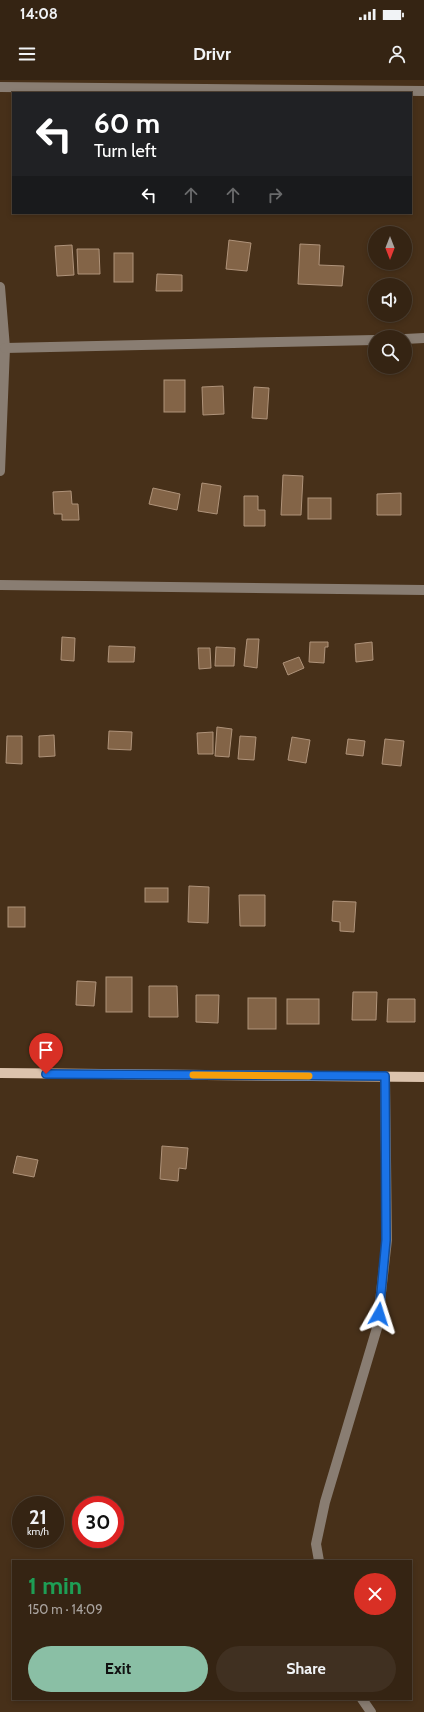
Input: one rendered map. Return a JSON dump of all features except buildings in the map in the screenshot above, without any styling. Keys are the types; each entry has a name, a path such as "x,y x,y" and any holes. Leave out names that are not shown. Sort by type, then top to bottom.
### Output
{"main road":[{"path":"0,1073 424,1077"}],"street":[{"path":"0,87 424,91"},
{"path":"0,287 5,348 0,471"},
{"path":"412,339 424,338"},
{"path":"5,348 368,340"},
{"path":"0,585 424,590"},
{"path":"319,1560 316,1544 326,1502 377,1328 386,1240 385,1076"},
{"path":"363,1700 371,1712"}],"slow traffic":[{"path":"193,1075 309,1076"}],"route":[{"path":"46,1074 385,1076 386,1240 379,1314"}]}
